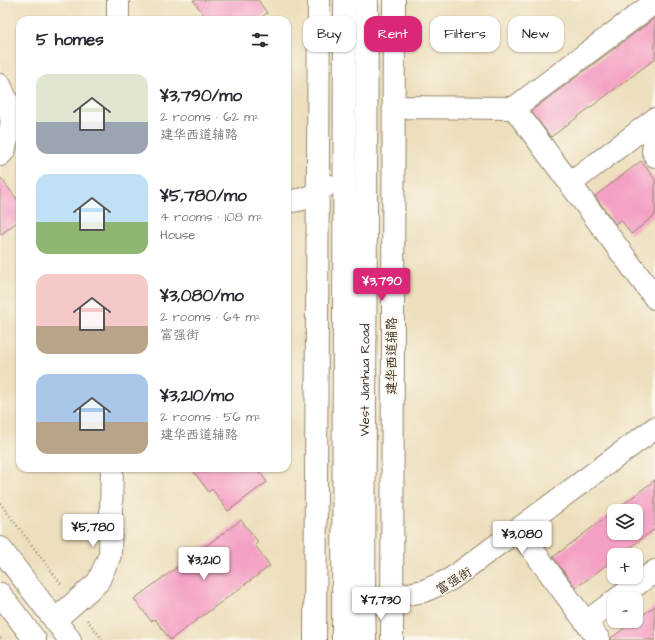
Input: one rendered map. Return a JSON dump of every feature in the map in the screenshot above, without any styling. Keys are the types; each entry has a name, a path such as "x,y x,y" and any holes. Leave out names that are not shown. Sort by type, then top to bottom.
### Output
{"street":[{"path":"118,0 118,16"},
{"path":"315,640 319,0"},
{"name":"West Jianhua Road","path":"343,640 345,0"},
{"name":"West Jianhua Road","path":"365,640 367,0"},
{"name":"建华西道辅路","path":"392,640 394,0"},
{"path":"394,107 514,108 655,2"},
{"path":"0,85 8,103 12,123 4,151 0,155"},
{"path":"514,108 570,184 654,293"},
{"path":"570,184 655,119"},
{"path":"655,138 653,151 655,156"},
{"path":"291,201 299,201 318,193 344,167"},
{"name":"富强街","path":"392,601 424,591 451,579 655,428"},
{"name":"富强街","path":"364,604 427,597 452,586 655,436"},
{"path":"55,620 98,582 110,555 112,472"},
{"path":"521,534 599,640"},
{"path":"0,548 70,640"},
{"path":"626,592 655,571"},
{"path":"0,594 35,640"},
{"path":"586,622 607,606"}],"path":[{"path":"0,503 103,640"}],"building":[{"path":"193,0 258,0 267,13 263,16 205,16"},
{"path":"655,18 655,59 551,137 531,111"},
{"path":"641,161 655,179 655,215 631,234 621,220 615,224 595,196"},
{"path":"0,177 16,198 16,223 0,235"},
{"path":"194,472 259,472 267,482 228,511 212,489 209,492"},
{"path":"655,480 655,529 643,538 643,504 623,504"},
{"path":"607,516 607,540 640,540 629,548 607,548 607,564 576,588 553,557"},
{"path":"241,520 258,542 255,545 270,566 170,640 155,619 151,621 134,599"},
{"path":"655,606 655,640 611,640 611,638 625,628 643,628 643,615"}]}
